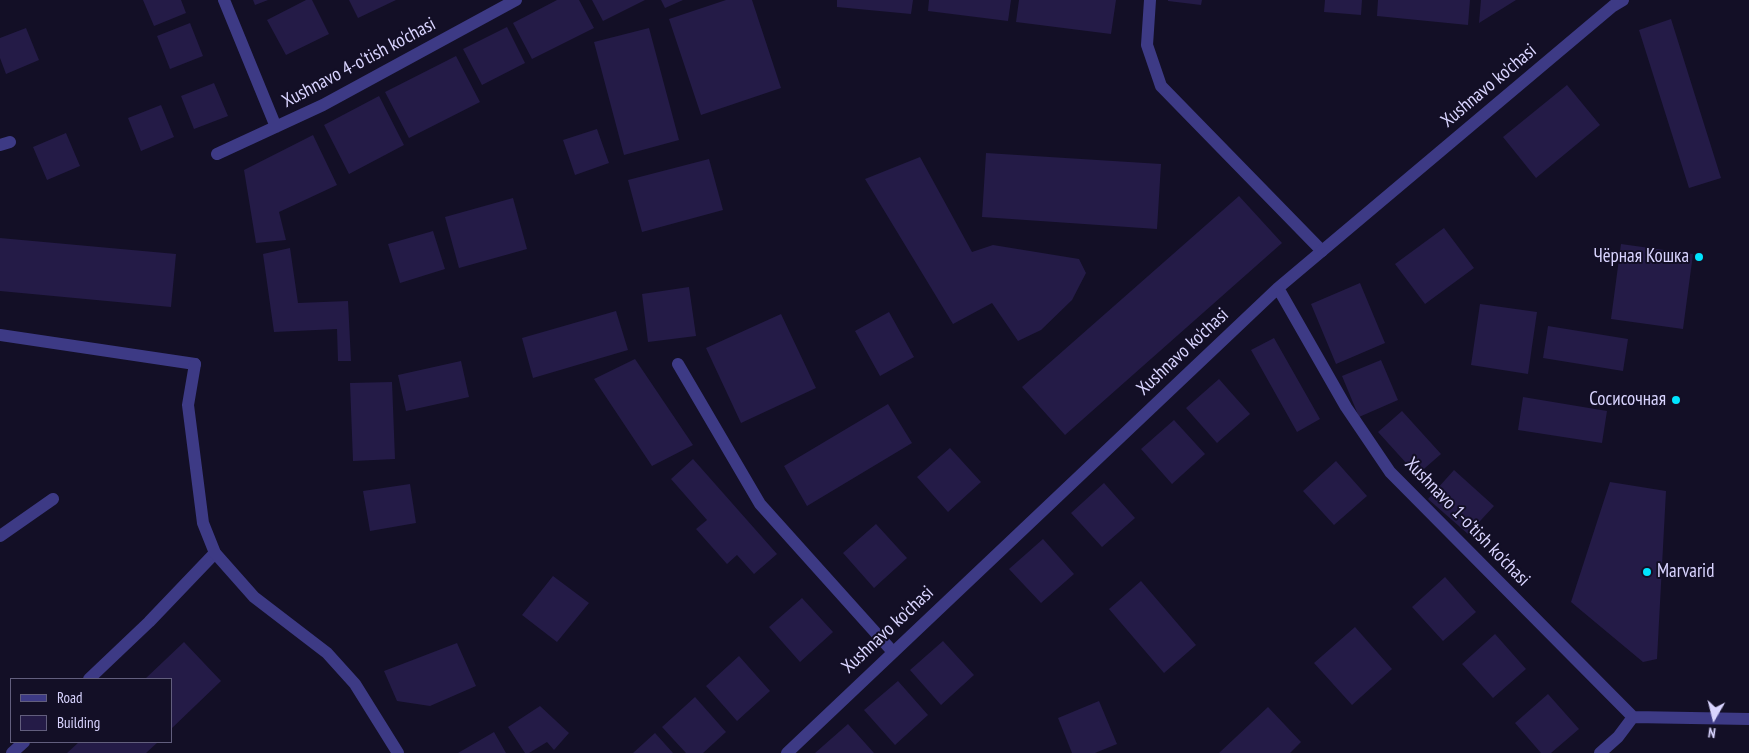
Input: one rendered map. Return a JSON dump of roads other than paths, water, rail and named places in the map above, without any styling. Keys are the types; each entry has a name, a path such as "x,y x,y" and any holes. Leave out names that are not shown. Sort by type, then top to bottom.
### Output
{"street":[{"path":"224,0 276,127"},
{"name":"Xushnavo 4-o'tish ko'chasi","path":"217,154 322,106 516,0"},
{"path":"1150,0 1147,44 1161,86 1322,251"},
{"name":"Xushnavo ko'chasi","path":"787,753 1278,288 1613,6 1623,0"},
{"name":"Xushnavo 1-o'tish ko'chasi","path":"1278,288 1346,407 1390,472 1633,717"},
{"path":"0,335 195,364 188,405 203,524 215,553 254,597 327,653 355,684 398,753"},
{"path":"678,364 760,504 893,652"},
{"path":"0,536 53,499"},
{"path":"90,678 150,622 215,553"},
{"path":"1600,753 1618,737 1633,717 1749,720"},
{"path":"12,753 23,743"}],"place":[{"name":"Чёрная Кошка","path":"1699,257"},
{"name":"Сосисочная","path":"1676,400"},
{"name":"Marvarid","path":"1647,572"}]}
